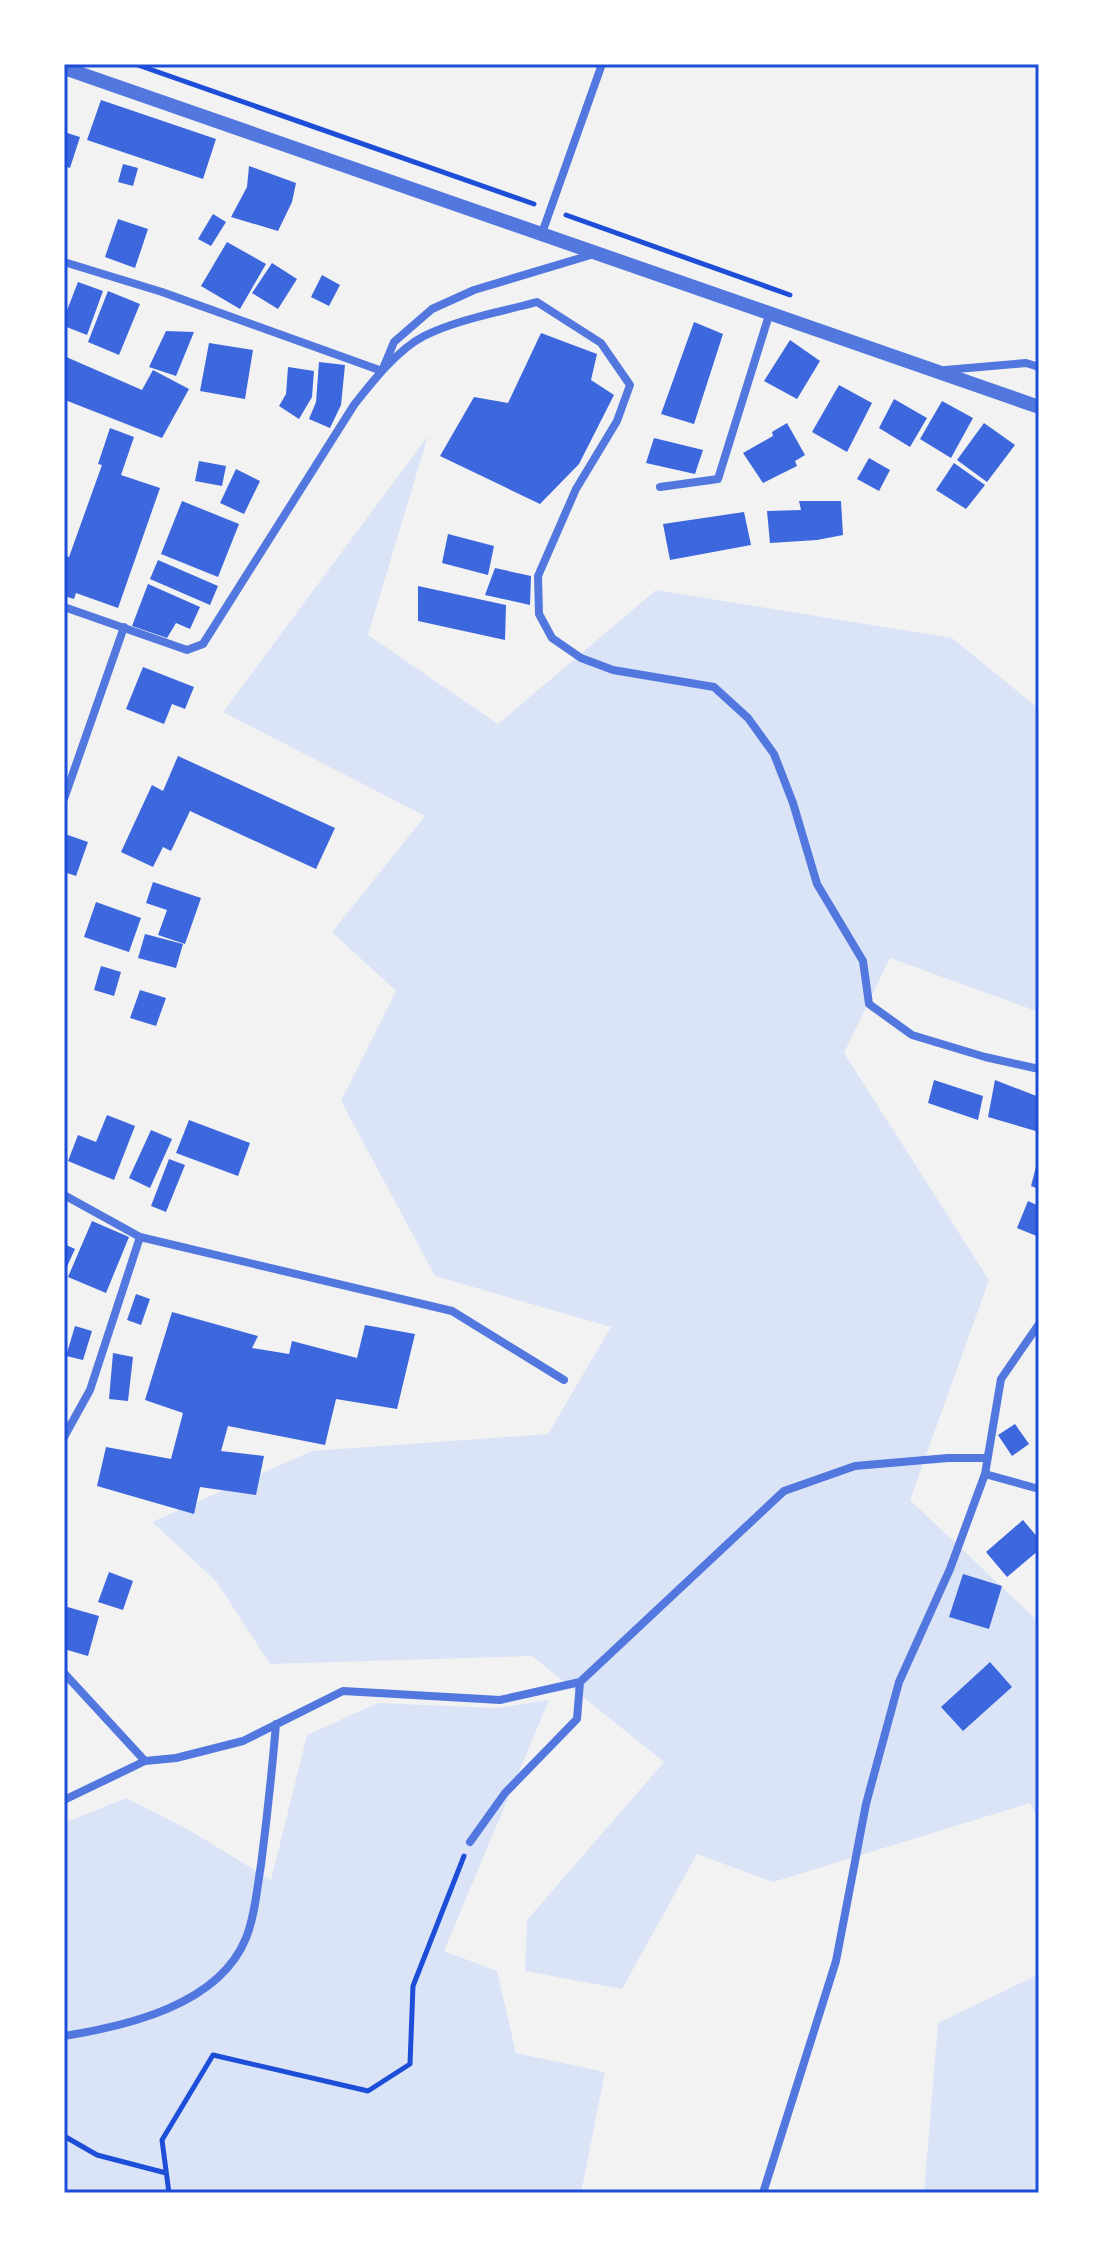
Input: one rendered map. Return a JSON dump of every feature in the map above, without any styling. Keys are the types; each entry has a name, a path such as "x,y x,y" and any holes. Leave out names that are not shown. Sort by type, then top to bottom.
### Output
{"street":[{"path":"542,233 602,64"},
{"path":"64,68 940,370 1039,407"},
{"path":"382,371 394,342 432,309 474,290 599,253"},
{"path":"64,262 162,292 382,371"},
{"path":"64,607 187,650 203,644 354,405 382,371 422,337 475,318 537,302 601,343 630,385 617,421 576,489 538,576 539,614 552,638 581,658 613,670 714,687 748,718 774,754 793,803 817,884 863,961 869,1004 912,1035 1039,1069"},
{"path":"660,487 718,479 770,312"},
{"path":"940,370 1026,363 1039,367"},
{"path":"64,799 124,627"},
{"path":"64,1195 140,1237 452,1311 564,1380"},
{"path":"64,1437 90,1390 140,1237"},
{"path":"763,2193 836,1961 866,1804 899,1682 950,1569 985,1474 1001,1379 1039,1324"},
{"path":"64,1800 145,1761 176,1758 243,1741 343,1691 500,1700 580,1682 784,1491 855,1466 987,1458"},
{"path":"985,1474 1039,1489"},
{"path":"64,1673 145,1761"},
{"path":"470,1842 505,1793 577,1719 580,1682"},
{"path":"64,2036 111,2028 183,2003 223,1972 246,1939 257,1888 276,1724"}],"path":[{"path":"135,64 804,300"},
{"path":"169,2193 162,2140 213,2055 368,2091 410,2064 413,1986 470,1842"},
{"path":"64,2136 97,2155 166,2173"}],"shaded area":[{"path":"428,436 368,635 498,724 656,590 952,638 1039,709 1039,1012 890,958 844,1053 989,1280 910,1500 1039,1622 1039,1821 1030,1803 773,1882 697,1854 622,1989 525,1971 527,1920 664,1762 532,1656 270,1664 216,1581 152,1522 312,1451 548,1434 611,1327 435,1276 341,1101 396,991 332,932 425,816 223,712"},
{"path":"549,1700 444,1951 497,1971 516,2053 605,2072 581,2193 64,2193 64,1823 126,1798 189,1830 271,1880 307,1735 378,1703 497,1708"},
{"path":"1039,1974 1039,2193 924,2193 938,2023"}],"building":[{"path":"101,100 216,139 203,179 87,140"},
{"path":"64,132 80,137 70,168 64,166"},
{"path":"123,164 138,168 133,186 118,182"},
{"path":"249,166 296,183 292,202 278,231 231,217 247,187"},
{"path":"213,214 226,222 211,246 198,239"},
{"path":"118,219 148,229 135,268 105,257"},
{"path":"227,242 266,264 240,309 201,286"},
{"path":"272,263 297,279 278,309 252,293"},
{"path":"322,275 340,285 329,306 311,297"},
{"path":"78,282 103,291 87,335 64,326 64,318"},
{"path":"108,291 140,304 119,355 88,342"},
{"path":"694,322 723,334 694,424 661,414"},
{"path":"166,331 194,332 176,376 149,367"},
{"path":"541,333 597,354 591,380 614,395 579,464 540,504 440,456 474,397 508,403"},
{"path":"790,340 820,361 797,399 764,381"},
{"path":"209,343 253,350 245,399 200,391"},
{"path":"64,356 142,390 153,370 189,389 162,438 65,400"},
{"path":"319,362 345,365 341,405 330,428 309,419 316,402"},
{"path":"288,367 314,371 312,397 299,419 279,406 286,394"},
{"path":"839,385 872,403 847,452 812,432"},
{"path":"894,399 927,418 910,447 879,428"},
{"path":"942,401 973,418 951,458 920,439"},
{"path":"787,423 805,455 795,461 797,466 763,483 743,453 773,436 772,432"},
{"path":"984,423 1015,445 987,482 957,460"},
{"path":"110,428 134,437 121,475 160,488 118,608 76,593 74,599 64,596 64,556 69,557 102,465 98,464"},
{"path":"654,438 703,450 695,474 646,463"},
{"path":"869,458 890,470 879,491 857,479"},
{"path":"199,461 226,466 222,486 195,481"},
{"path":"954,463 985,485 966,509 936,490"},
{"path":"236,469 260,481 244,514 220,503"},
{"path":"182,501 239,524 218,577 161,554"},
{"path":"799,501 841,501 843,535 770,543 767,511 801,510"},
{"path":"744,512 751,545 670,560 663,524"},
{"path":"448,534 494,546 488,575 442,563"},
{"path":"158,560 218,586 210,605 150,579"},
{"path":"495,568 531,576 530,605 485,595"},
{"path":"148,584 200,607 190,629 176,623 167,638 132,626"},
{"path":"418,586 506,605 505,640 418,621"},
{"path":"143,667 194,687 185,709 172,704 164,724 126,709"},
{"path":"178,756 335,828 316,869 190,811 171,851 163,847 153,867 121,852 152,785 163,791"},
{"path":"65,834 88,842 76,876 64,872"},
{"path":"153,882 201,898 185,944 158,935 167,910 146,903"},
{"path":"96,902 141,918 129,952 84,937"},
{"path":"145,934 183,944 176,968 138,958"},
{"path":"101,966 121,972 114,996 94,990"},
{"path":"140,990 166,998 156,1026 130,1018"},
{"path":"934,1080 983,1096 978,1120 928,1103"},
{"path":"995,1080 1039,1097 1039,1132 988,1117"},
{"path":"107,1115 135,1126 114,1180 68,1161 78,1135 96,1142"},
{"path":"189,1120 250,1143 238,1176 176,1153"},
{"path":"151,1130 172,1139 150,1188 129,1178"},
{"path":"169,1159 185,1165 166,1212 151,1206"},
{"path":"1039,1159 1039,1189 1031,1186"},
{"path":"1028,1201 1039,1206 1039,1237 1017,1228"},
{"path":"92,1221 129,1237 106,1293 68,1277"},
{"path":"64,1244 75,1249 64,1273"},
{"path":"136,1294 150,1299 141,1325 127,1320"},
{"path":"172,1312 258,1336 252,1348 289,1354 292,1341 357,1358 365,1325 415,1334 397,1409 336,1399 325,1445 228,1426 221,1451 264,1456 256,1495 200,1487 194,1514 97,1486 106,1447 171,1459 183,1413 145,1400"},
{"path":"75,1326 92,1331 83,1360 66,1356"},
{"path":"113,1353 133,1357 128,1401 109,1399"},
{"path":"1015,1424 1029,1444 1012,1456 998,1435"},
{"path":"1023,1520 1039,1539 1039,1550 1007,1577 986,1552"},
{"path":"109,1572 133,1581 123,1610 98,1602"},
{"path":"963,1574 1002,1586 989,1629 949,1617"},
{"path":"64,1606 99,1616 88,1656 64,1649"},
{"path":"990,1662 1012,1687 963,1731 941,1707"}]}
